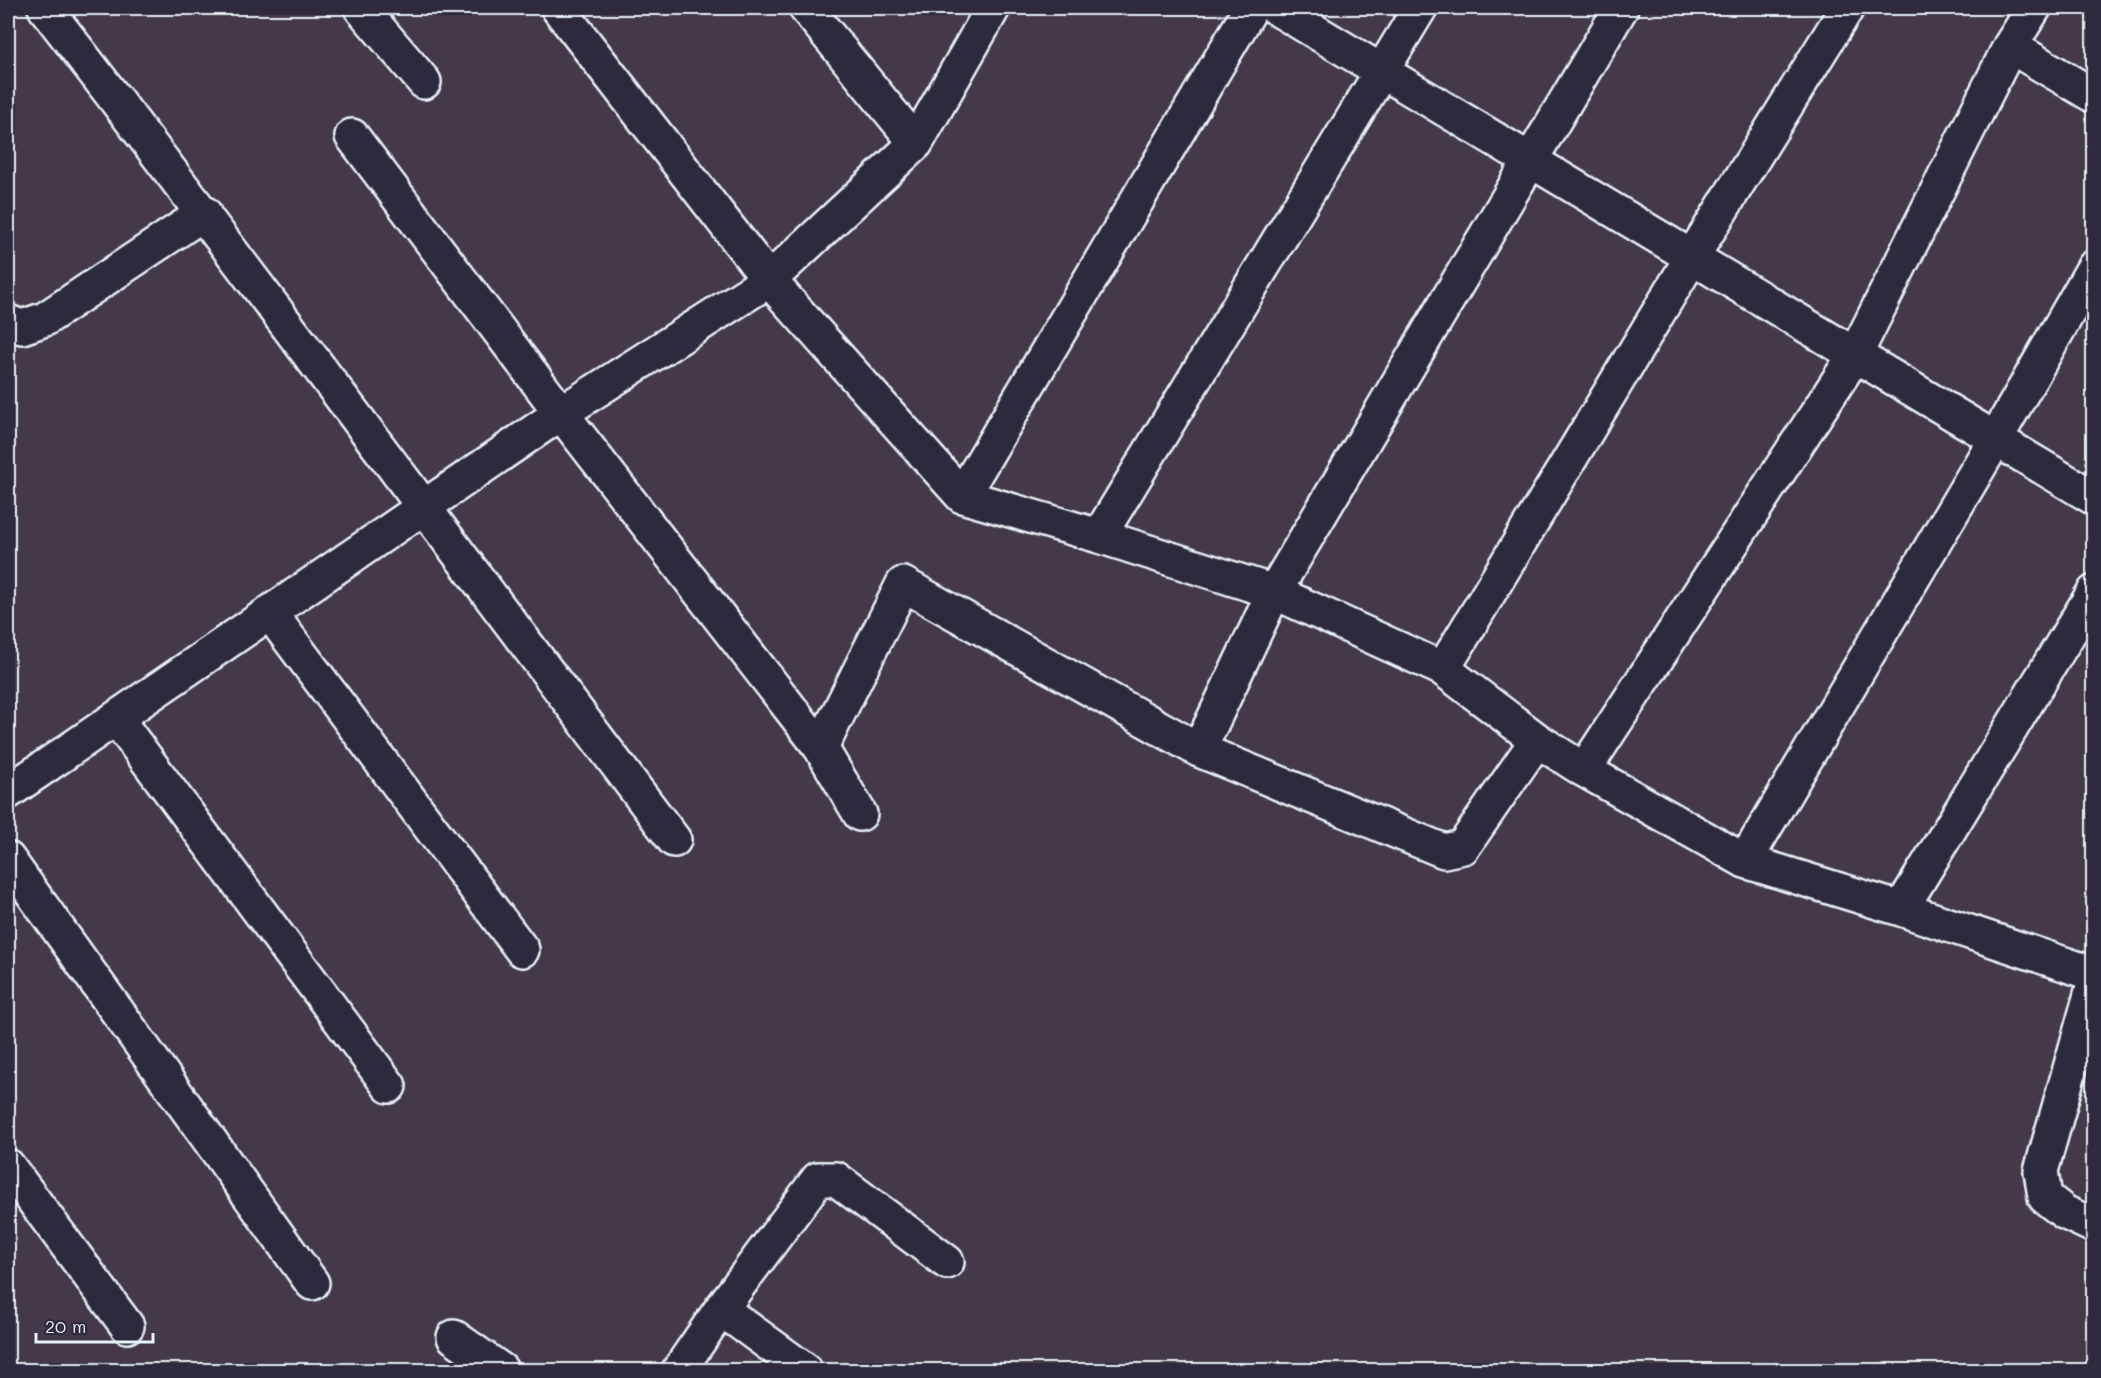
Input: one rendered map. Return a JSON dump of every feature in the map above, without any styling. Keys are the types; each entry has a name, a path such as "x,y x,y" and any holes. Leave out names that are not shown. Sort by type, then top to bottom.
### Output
{"street":[{"path":"45,8 204,213 424,510 674,840"},
{"path":"361,8 424,82"},
{"path":"558,8 769,280 962,496 1099,536 1274,592 1443,669 1537,740 1584,770 1745,861 1901,909 2094,974"},
{"path":"806,8 916,144"},
{"path":"8,792 424,510 561,413 769,280 916,144 993,8"},
{"path":"962,496 1251,8"},
{"path":"1276,8 2094,498"},
{"path":"1099,536 1420,8"},
{"path":"1199,750 1274,592 1621,8"},
{"path":"1443,669 1692,257 1847,8"},
{"path":"1584,770 1855,355 2010,46 2034,8"},
{"path":"2010,46 2094,96"},
{"path":"352,136 561,413 820,748 860,814"},
{"path":"8,322 22,327 45,319 204,213"},
{"path":"1745,861 1995,440 2094,267"},
{"path":"820,748 903,584 1199,750 1444,851 1463,847 1537,740"},
{"path":"1901,909 2094,592"},
{"path":"270,613 522,950"},
{"path":"116,718 389,1086"},
{"path":"8,860 312,1283"},
{"path":"2094,984 2041,1171 2045,1197 2072,1216 2094,1226"},
{"path":"8,1167 127,1326"},
{"path":"679,1371 721,1309 818,1179 836,1179 947,1262"},
{"path":"721,1309 805,1371"},
{"path":"454,1336 501,1371"}]}
